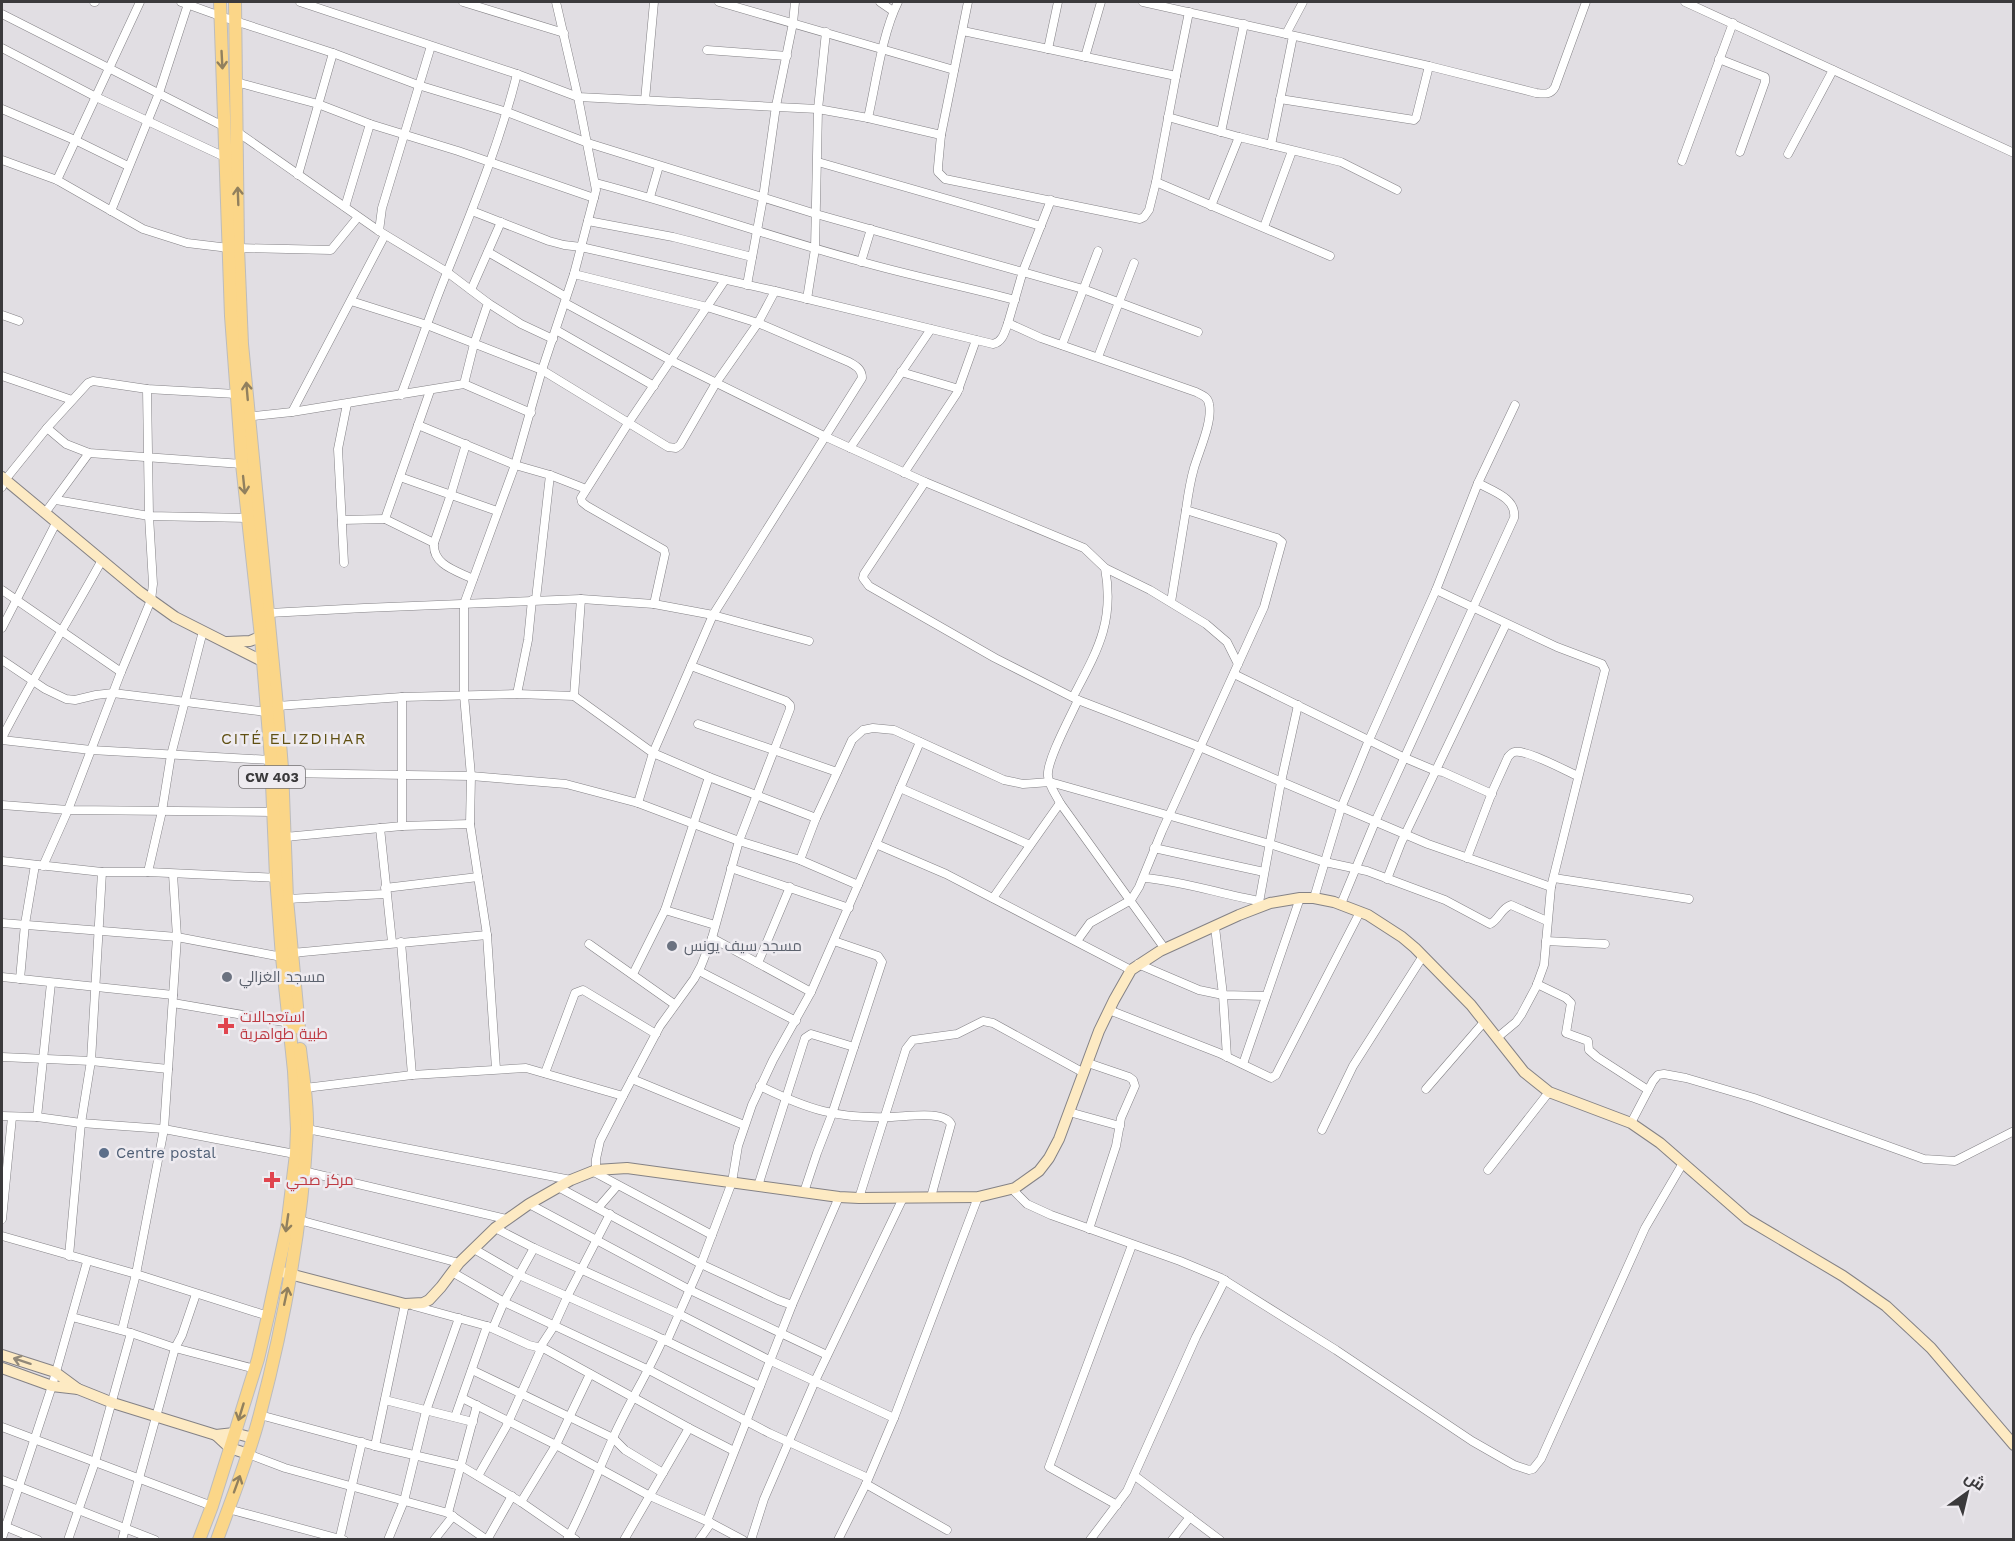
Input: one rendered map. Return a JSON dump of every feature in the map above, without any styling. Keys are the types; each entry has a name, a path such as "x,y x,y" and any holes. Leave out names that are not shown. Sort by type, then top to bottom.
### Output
{"main road":[{"name":"CW 403","path":"220,2 230,129 233,248 231,316 236,394 243,418 269,614 266,635"},
{"name":"CW 403","path":"217,1539 260,1415 284,1272 287,1227 307,1129 305,1088 287,955 287,898 281,878 285,837 282,773 272,709 266,635 242,464 242,345 225,157 237,82 235,2"},
{"name":"CW 403","path":"199,1539 213,1506 255,1369 268,1316 299,1220 303,1171 274,812 271,760 272,709"}],"street":[{"path":"57,180 141,2"},
{"path":"300,2 579,97 818,109 941,135"},
{"path":"463,2 564,33"},
{"path":"496,1069 487,934 470,825 471,776 464,695 464,604 515,465 542,370 574,274 594,198 596,183 579,97 556,2"},
{"path":"645,100 654,2"},
{"path":"719,2 954,70"},
{"path":"747,285 795,2"},
{"path":"880,2 893,11"},
{"path":"868,118 883,49 893,11 898,2"},
{"path":"968,2 941,135 938,167 941,176 945,179 1140,219 1149,210 1156,182 1190,12"},
{"path":"1048,50 1058,2"},
{"path":"1085,57 1101,2"},
{"path":"1143,2 1546,94 1553,91 1555,87 1586,2"},
{"path":"1272,145 1289,35 1303,2"},
{"path":"1685,2 2013,153"},
{"path":"111,211 159,93 184,3 333,53 418,85 507,112 588,143 816,214 1083,289 1198,332"},
{"path":"2,14 230,129 382,233 447,272 521,324 555,334 654,386"},
{"path":"1682,161 1733,23"},
{"path":"1221,132 1244,24"},
{"path":"807,299 815,249 818,109 826,32"},
{"path":"963,32 1176,76"},
{"path":"292,412 351,301 382,233 382,208 431,46"},
{"path":"2,48 96,97 225,157"},
{"path":"707,50 787,56"},
{"path":"298,175 333,53"},
{"path":"1719,59 1765,77 1740,152"},
{"path":"1280,99 1414,120 1429,66"},
{"path":"1788,154 1833,70"},
{"path":"401,395 491,163 517,74"},
{"path":"237,82 318,104 370,124 594,198"},
{"path":"2,109 128,166"},
{"path":"1168,117 1341,162 1396,190"},
{"path":"345,207 370,124"},
{"path":"1211,206 1239,137"},
{"path":"1264,227 1292,151"},
{"path":"2,160 57,180 143,229 187,243 233,248 331,250 358,217"},
{"path":"818,162 1041,226"},
{"path":"650,197 659,166"},
{"path":"1156,182 1330,256"},
{"path":"596,183 650,197 756,232 861,262 1015,300"},
{"path":"472,211 564,245 774,291 993,344 999,342 1008,323 1023,271 1051,200"},
{"path":"588,220 673,237 752,257"},
{"path":"471,290 501,222"},
{"path":"861,262 871,229"},
{"path":"1062,345 1098,251"},
{"path":"488,252 566,300 672,360 824,436 925,482 1084,548 1105,568 1171,602 1220,635 1230,646 1238,664"},
{"path":"1098,357 1134,263"},
{"path":"574,274 707,307 758,323 849,362 859,369 861,378 713,615 653,753 638,803"},
{"path":"654,604 664,550 584,504 581,498 629,422 725,280"},
{"path":"351,301 427,325 542,370 668,447 676,448 680,445 716,382 758,323 774,291"},
{"path":"464,384 488,303"},
{"path":"2,315 19,321"},
{"path":"1008,323 1062,345 1196,392 1209,400 1207,425 1190,485 1171,602"},
{"path":"850,448 931,329"},
{"path":"904,472 959,389 976,340"},
{"path":"901,372 959,389"},
{"path":"2,376 72,400"},
{"path":"236,394 147,389 93,381 85,386 47,428 3,482 45,513 151,600 175,616 268,664"},
{"path":"243,418 347,404 464,384 531,413"},
{"path":"20,979 25,924 39,865 68,810 151,600 153,584 149,516 147,389"},
{"path":"385,519 430,391"},
{"path":"344,563 338,449 347,404"},
{"path":"1314,898 1341,808 1436,590 1478,483 1515,405"},
{"path":"418,425 515,465 586,489"},
{"path":"47,428 66,444 89,453 242,464"},
{"path":"466,444 434,543 435,554 442,563 473,579"},
{"path":"45,513 89,453"},
{"path":"517,694 528,640 550,475"},
{"path":"400,477 497,512"},
{"path":"925,482 864,574 865,581 879,592 995,658 1076,699 1200,747 1375,822 1467,858 1551,887"},
{"path":"1341,904 1375,822 1514,518 1514,507 1509,500 1478,483"},
{"path":"56,500 149,516 248,518"},
{"path":"1077,941 1090,923 1131,900 1144,878 1154,848 1264,607 1282,542 1277,537 1186,510"},
{"path":"342,519 385,519 434,543"},
{"path":"2,628 56,523"},
{"path":"102,560 62,633 32,680 2,739 91,750 271,760"},
{"path":"1105,568 1109,594 1105,629 1051,760 1048,775 1060,803 1164,949"},
{"path":"2,590 121,672"},
{"path":"1436,590 1557,647 1602,664 1604,667 1598,702 1551,887 1544,964 1538,984 1516,1022 1498,1037"},
{"path":"269,614 581,599 654,604 713,615 809,641"},
{"path":"574,696 581,599"},
{"path":"1388,879 1406,834 1506,624"},
{"path":"148,872 162,811 171,755 203,631"},
{"path":"225,642 244,642 266,635"},
{"path":"2,660 60,697 71,700 113,693 272,709 402,696 517,694 574,696 653,753 816,818"},
{"path":"594,1171 600,1141 623,1096 674,1004 699,971 712,938 739,842 789,717 789,705 786,701 691,666"},
{"path":"1234,674 1405,758 1492,794"},
{"path":"402,696 402,826"},
{"path":"1258,904 1298,705"},
{"path":"698,724 837,772"},
{"path":"800,860 816,818 852,740 863,730 873,728 894,730 1004,780 1023,784 1050,782 1270,844 1325,862 1367,871 1445,900 1490,924 1506,907 1511,905 1547,921"},
{"path":"260,1415 461,1466 512,1496 571,1538 613,1438 690,1290 732,1182 736,1153 744,1125 760,1086 811,992 920,742"},
{"path":"1467,858 1508,757 1516,751 1578,776"},
{"path":"282,773 471,776 566,784 638,803 739,842 800,860 858,885"},
{"path":"633,974 665,910 709,777"},
{"path":"900,788 1030,845"},
{"path":"993,898 1060,803"},
{"path":"2,805 68,810 274,812"},
{"path":"285,837 402,826 470,825"},
{"path":"380,828 392,942"},
{"path":"876,844 946,874 1077,941 1134,967 1199,990 1223,995 1266,996"},
{"path":"1154,848 1264,872"},
{"path":"2,861 102,872 281,878"},
{"path":"731,868 849,908"},
{"path":"69,1256 81,1123 91,1061 102,872"},
{"path":"122,1330 136,1274 164,1129 177,938 173,874"},
{"path":"287,898 386,891 478,877"},
{"path":"1144,878 1173,882 1258,904"},
{"path":"1554,878 1689,899"},
{"path":"758,963 790,887"},
{"path":"1243,1064 1300,898"},
{"path":"407,1305 429,1300 456,1267 506,1219 571,1179 594,1171 627,1168 859,1198 978,1197 1015,1188 1039,1172 1049,1158 1109,1010 1134,967 1164,949 1215,927 1258,904 1314,898 1341,904 1360,912 1402,937 1423,956 1498,1037 1524,1071 1549,1092 1631,1123 1660,1143 1748,1219 1843,1275 1897,1314 1931,1348 2013,1445"},
{"path":"665,910 715,925"},
{"path":"1109,1010 1227,1057 1271,1078 1276,1075 1360,912"},
{"path":"2,923 177,938 287,955 392,942 487,934"},
{"path":"1215,927 1227,1057"},
{"path":"712,938 811,992"},
{"path":"804,1192 882,962 878,956 834,941"},
{"path":"402,942 412,1075"},
{"path":"1546,942 1605,944"},
{"path":"589,944 674,1004"},
{"path":"1322,1130 1353,1066 1423,956"},
{"path":"699,971 796,1021"},
{"path":"2,977 96,986 290,1023"},
{"path":"37,1117 51,983"},
{"path":"1538,984 1571,1002 1566,1032 1588,1041 1589,1050 1596,1057 1648,1090"},
{"path":"545,1073 578,990 583,990 656,1034"},
{"path":"859,1198 910,1042 922,1038 957,1034 983,1021 993,1023 1086,1068 1130,1077 1135,1083 1089,1229"},
{"path":"1426,1089 1484,1022"},
{"path":"758,1186 808,1035 817,1035 854,1047"},
{"path":"2,1057 91,1061 168,1069"},
{"path":"305,1088 412,1075 526,1068 623,1096"},
{"path":"1631,1123 1658,1075 1671,1074 1754,1098 1911,1155 1940,1161 1955,1161 2013,1131"},
{"path":"632,1079 744,1125"},
{"path":"760,1086 798,1104 832,1114 885,1118 944,1116 950,1120 951,1124 931,1197"},
{"path":"1488,1170 1549,1092"},
{"path":"1069,1112 1120,1126"},
{"path":"2,1116 37,1117 81,1123 164,1129 300,1155"},
{"path":"2,1219 12,1118"},
{"path":"307,1129 571,1179"},
{"path":"1015,1188 1015,1192 1027,1204 1225,1280 1336,1350 1472,1441 1514,1465 1529,1470 1533,1469 1541,1459 1645,1228 1683,1163"},
{"path":"303,1171 506,1219"},
{"path":"594,1171 617,1186 712,1235"},
{"path":"598,1208 617,1186"},
{"path":"558,1187 701,1264 792,1305"},
{"path":"699,1539 709,1522 734,1450 792,1305 839,1197"},
{"path":"838,1539 867,1481 894,1418 978,1197"},
{"path":"751,1539 764,1499 815,1381 903,1198"},
{"path":"529,1204 690,1290 827,1355"},
{"path":"478,1476 508,1420 540,1348 554,1326 610,1214"},
{"path":"299,1220 456,1267 504,1302 649,1370 867,1481 947,1530"},
{"path":"495,1228 894,1418"},
{"path":"2,1236 87,1262 136,1274 268,1316"},
{"path":"1117,1505 1049,1467 1132,1245"},
{"path":"455,1417 490,1327 534,1248"},
{"path":"474,1249 519,1275 568,1295 760,1386"},
{"path":"2,1538 4,1526 52,1386 87,1262"},
{"path":"284,1272 490,1327 545,1349 689,1428 734,1450"},
{"path":"1090,1539 1117,1505 1135,1476 1196,1337 1225,1280"},
{"path":"122,1539 175,1348 183,1335 196,1294"},
{"path":"375,1446 407,1305"},
{"path":"72,1317 255,1369"},
{"path":"388,1539 404,1501 426,1411 459,1318"},
{"path":"68,1539 95,1462 131,1333"},
{"path":"2,1355 56,1372 78,1389"},
{"path":"2,1368 52,1386 78,1389 113,1403 216,1435 234,1433 253,1438"},
{"path":"472,1370 613,1438 625,1450 663,1473"},
{"path":"521,1502 556,1445 590,1374"},
{"path":"462,1398 650,1496 743,1539"},
{"path":"385,1400 473,1422"},
{"path":"434,1539 450,1514 477,1405"},
{"path":"2,1427 213,1506"},
{"path":"624,1539 689,1428"},
{"path":"216,1435 230,1448 285,1468 450,1514 487,1539 512,1496"},
{"path":"228,1509 342,1538 362,1442"},
{"path":"1135,1476 1220,1539"},
{"path":"2,1480 155,1539"},
{"path":"1173,1539 1190,1517"},
{"path":"4,1526 38,1539"}],"place":[{"name":"مسجد سيف يونس","path":"672,946"},
{"name":"مسجد الغزالي","path":"227,977"},
{"name":"استعجالات طبية طواهرية","path":"226,1026"},
{"name":"Centre postal","path":"104,1153"},
{"name":"مركز صحي","path":"272,1180"}],"district":[{"name":"CITÉ ELIZDIHAR","path":"294,738"}]}
